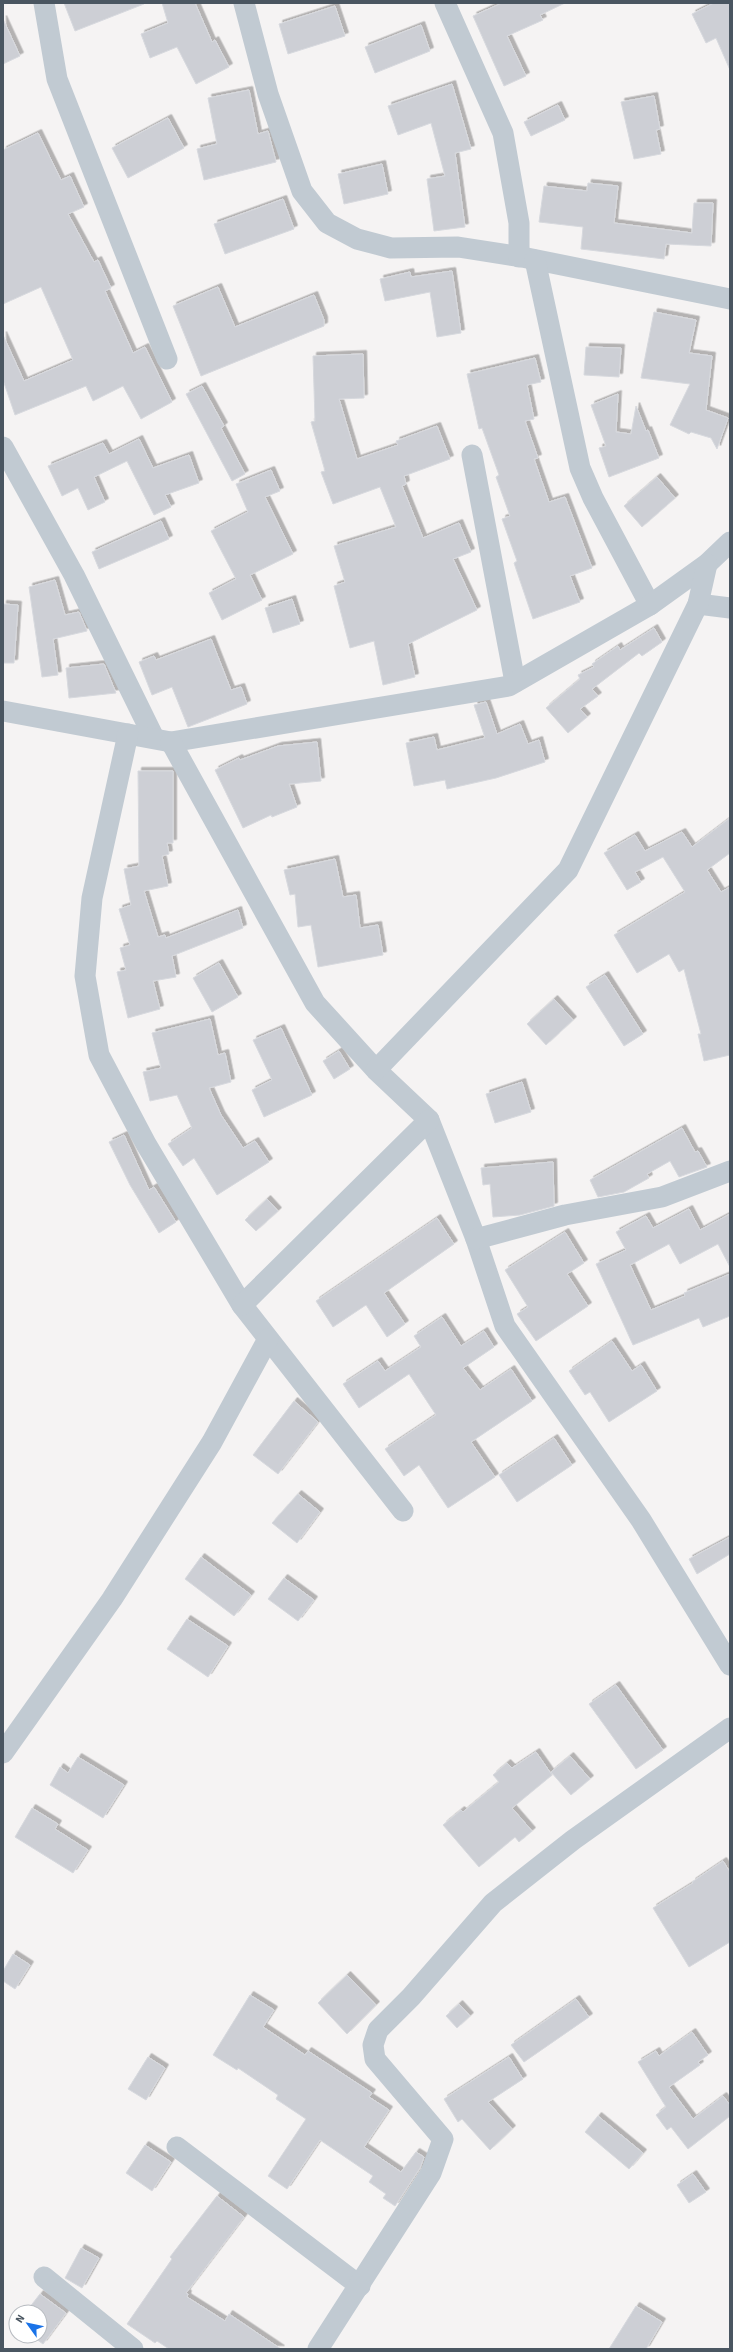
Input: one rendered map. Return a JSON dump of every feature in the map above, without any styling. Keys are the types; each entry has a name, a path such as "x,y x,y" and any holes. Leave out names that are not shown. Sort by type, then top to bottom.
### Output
{"street":[{"path":"44,3 57,79 167,359"},
{"path":"244,3 268,94 302,191 327,223 357,239 391,248 458,247 527,258 730,299"},
{"path":"445,3 503,133 519,223 527,258 580,468 593,498 650,605"},
{"path":"3,447 163,740 314,1003 376,1070 429,1120 476,1239 505,1326 640,1520 730,1665"},
{"path":"472,455 515,682"},
{"path":"3,711 163,740 508,686 650,605 707,564 730,542"},
{"path":"376,1070 568,870 698,604 707,564"},
{"path":"698,604 730,608"},
{"path":"128,734 91,905 85,976 99,1055 146,1144 242,1306 403,1511"},
{"path":"242,1306 429,1120"},
{"path":"476,1239 565,1215 662,1197 730,1171"},
{"path":"3,1753 112,1599 208,1449 268,1339"},
{"path":"318,2349 360,2286 431,2173 443,2140 375,2059 373,2045 378,2030 411,1997 493,1903 573,1840 730,1728"},
{"path":"177,2147 360,2286"},
{"path":"44,2277 133,2349"}],"building":[{"path":"64,3 144,3 144,4 75,31"},
{"path":"162,3 195,3 212,42 215,40 229,67 196,84 177,47 150,58 141,34 168,23"},
{"path":"502,3 565,3 540,15 543,20 507,36 526,76 504,86 473,16"},
{"path":"714,3 730,3 730,70 716,38 706,43 692,14"},
{"path":"335,6 345,36 288,54 279,24"},
{"path":"3,19 20,56 3,64"},
{"path":"421,25 430,51 375,73 365,47"},
{"path":"452,84 471,149 455,153 465,227 434,231 427,179 445,176 431,123 398,135 388,106"},
{"path":"249,90 258,134 268,131 276,162 204,180 197,149 217,144 208,98"},
{"path":"654,96 660,129 656,130 661,154 634,159 621,102"},
{"path":"558,105 565,120 531,136 524,122"},
{"path":"168,118 184,148 128,178 112,148"},
{"path":"38,133 61,180 70,176 84,207 68,214 94,262 98,260 111,288 105,291 133,353 145,347 172,402 141,419 123,386 93,401 86,386 15,415 3,380 3,335 24,381 73,360 41,287 3,304 3,150"},
{"path":"382,164 388,194 344,204 338,174"},
{"path":"588,183 618,186 614,223 692,233 694,203 713,203 711,246 666,244 664,259 581,249 583,227 539,222 544,186 587,191"},
{"path":"283,199 294,229 225,254 214,224"},
{"path":"452,271 461,333 437,337 430,292 385,301 380,279 410,272 411,277"},
{"path":"218,287 235,327 314,295 324,320 324,326 201,376 173,306"},
{"path":"654,312 696,320 689,353 712,356 706,410 728,418 717,449 711,438 691,432 689,434 670,425 690,384 641,378"},
{"path":"586,347 621,348 619,377 584,375"},
{"path":"363,354 364,398 339,399 357,459 398,445 396,441 437,426 450,459 404,476 406,484 402,486 423,538 459,523 471,552 453,559 477,610 408,644 415,677 383,685 374,641 350,648 334,586 345,582 334,546 396,527 380,487 333,504 321,472 325,471 311,422 315,421 313,356"},
{"path":"535,358 541,382 527,385 534,419 525,421 538,458 534,459 549,502 565,497 592,568 570,576 580,602 533,619 514,563 517,561 502,519 510,516 496,477 499,475 482,428 479,429 467,374"},
{"path":"202,386 224,426 221,428 245,474 232,481 186,394"},
{"path":"618,394 616,432 631,434 636,406 646,431 648,430 659,458 609,477 599,448 606,446 591,405"},
{"path":"139,439 153,468 189,455 199,483 165,495 171,507 154,515 127,461 94,477 105,502 88,510 78,488 62,496 48,466 103,443 109,454"},
{"path":"271,470 280,491 265,497 293,554 250,575 262,600 222,620 209,593 236,579 211,531 248,512 236,484"},
{"path":"657,477 675,498 642,527 624,506"},
{"path":"161,521 169,539 99,569 92,552"},
{"path":"55,580 65,615 79,612 87,631 53,639 58,675 42,677 29,587"},
{"path":"292,599 300,624 273,633 265,608"},
{"path":"3,604 18,605 14,663 3,663"},
{"path":"654,628 662,642 642,656 639,653 592,689 598,696 580,709 587,717 568,733 546,708 580,679 578,675 594,667 592,664 618,646 620,650"},
{"path":"211,639 231,690 241,687 247,704 188,727 172,687 152,695 139,662 154,656 156,660"},
{"path":"104,664 116,693 69,698 66,668"},
{"path":"486,702 497,734 520,724 528,744 539,740 545,762 496,778 447,789 445,780 414,786 406,743 434,737 437,750 485,738 474,705"},
{"path":"317,742 321,781 289,784 297,807 272,817 271,815 243,828 215,770 239,758 240,760 278,746"},
{"path":"138,771 173,771 173,843 167,843 169,854 162,856 168,886 144,891 158,937 165,935 166,938 238,910 243,928 172,956 176,977 153,981 160,1009 128,1018 117,972 126,970 120,948 130,945 119,909 131,905 124,869 139,866"},
{"path":"730,818 730,853 707,870 721,892 730,887 730,1055 704,1061 698,1034 701,1034 684,969 679,972 669,954 637,973 614,935 685,892 663,857 635,872 641,882 627,890 604,853 635,835 645,851 682,832 692,847"},
{"path":"335,859 343,897 356,895 360,928 378,925 383,955 318,967 311,925 298,927 295,894 290,895 284,870"},
{"path":"219,963 238,997 212,1012 193,978"},
{"path":"605,975 643,1034 624,1046 586,987"},
{"path":"554,999 573,1020 546,1045 527,1024"},
{"path":"210,1019 218,1055 225,1053 231,1082 209,1088 221,1115 243,1148 255,1141 269,1162 217,1195 194,1158 183,1166 168,1144 192,1128 177,1095 150,1101 143,1072 161,1068 152,1033"},
{"path":"281,1028 312,1095 264,1117 252,1090 272,1080 253,1040"},
{"path":"339,1051 350,1069 334,1079 323,1061"},
{"path":"522,1082 531,1112 495,1123 486,1094"},
{"path":"682,1128 695,1152 698,1151 707,1167 679,1177 670,1161 647,1174 649,1178 624,1192 598,1197 590,1180"},
{"path":"124,1135 149,1190 154,1187 176,1222 159,1233 130,1185 109,1142"},
{"path":"553,1162 554,1206 520,1215 493,1217 490,1184 483,1185 481,1168"},
{"path":"267,1199 278,1211 256,1231 245,1220"},
{"path":"689,1209 700,1230 730,1214 730,1267 718,1244 680,1264 669,1244 630,1265 651,1310 685,1296 684,1293 730,1274 730,1316 703,1327 699,1318 633,1345 596,1264 626,1250 616,1232 646,1216 653,1228"},
{"path":"437,1218 454,1244 384,1293 405,1324 387,1337 366,1305 333,1327 316,1301"},
{"path":"565,1232 584,1263 567,1274 588,1306 536,1341 517,1314 528,1307 505,1270"},
{"path":"442,1317 461,1346 484,1331 494,1347 463,1368 480,1390 511,1369 532,1401 471,1442 495,1477 448,1508 419,1465 404,1476 385,1449 436,1415 409,1374 359,1408 343,1384 378,1361 385,1371 421,1347 414,1336"},
{"path":"612,1341 632,1371 641,1365 657,1391 609,1422 590,1392 585,1395 569,1371"},
{"path":"294,1401 318,1422 278,1474 253,1455"},
{"path":"554,1438 572,1465 517,1502 499,1475"},
{"path":"298,1494 320,1512 297,1543 272,1523"},
{"path":"730,1537 730,1554 697,1574 689,1559"},
{"path":"201,1557 251,1595 234,1616 185,1579"},
{"path":"284,1578 314,1600 298,1621 268,1599"},
{"path":"187,1619 228,1646 208,1677 167,1649"},
{"path":"616,1685 663,1750 636,1769 589,1704"},
{"path":"536,1752 552,1775 512,1808 532,1831 519,1842 515,1837 479,1867 443,1825 461,1810 463,1812 499,1782 493,1775 507,1763 512,1768"},
{"path":"570,1756 590,1779 571,1795 551,1772"},
{"path":"78,1757 124,1785 103,1818 50,1785 60,1767 68,1773"},
{"path":"32,1808 58,1824 55,1829 88,1850 73,1873 15,1837"},
{"path":"723,1861 730,1872 730,1942 689,1967 653,1908 693,1883 692,1882"},
{"path":"13,1954 30,1965 15,1989 3,1981 3,1971"},
{"path":"347,1975 376,2005 347,2034 318,2003"},
{"path":"250,1995 274,2010 263,2027 305,2055 308,2051 372,2093 369,2097 389,2110 364,2147 401,2172 416,2152 424,2157 420,2168 395,2206 383,2198 386,2194 369,2182 373,2176 320,2140 287,2189 268,2176 306,2119 276,2099 278,2095 238,2068 237,2070 213,2055"},
{"path":"576,1999 589,2017 524,2062 511,2045"},
{"path":"459,2004 470,2016 457,2028 446,2016"},
{"path":"692,2032 708,2055 698,2062 700,2065 669,2087 693,2119 723,2096 730,2105 730,2116 688,2149 671,2127 667,2130 656,2115 666,2107 638,2062 656,2051 659,2056"},
{"path":"148,2057 165,2068 146,2100 128,2089"},
{"path":"509,2057 523,2079 488,2102 512,2129 490,2150 462,2119 458,2122 444,2099"},
{"path":"598,2116 643,2153 629,2169 585,2132"},
{"path":"145,2145 171,2162 152,2191 126,2173"},
{"path":"693,2174 706,2192 689,2203 677,2185"},
{"path":"217,2196 244,2217 186,2293 188,2294 187,2297 225,2321 229,2314 281,2349 169,2349 157,2341 155,2343 127,2324 172,2259 170,2257"},
{"path":"81,2248 99,2258 82,2288 65,2278"},
{"path":"40,2294 66,2313 48,2337 48,2304 32,2304"},
{"path":"636,2306 662,2322 646,2349 609,2349"}]}
